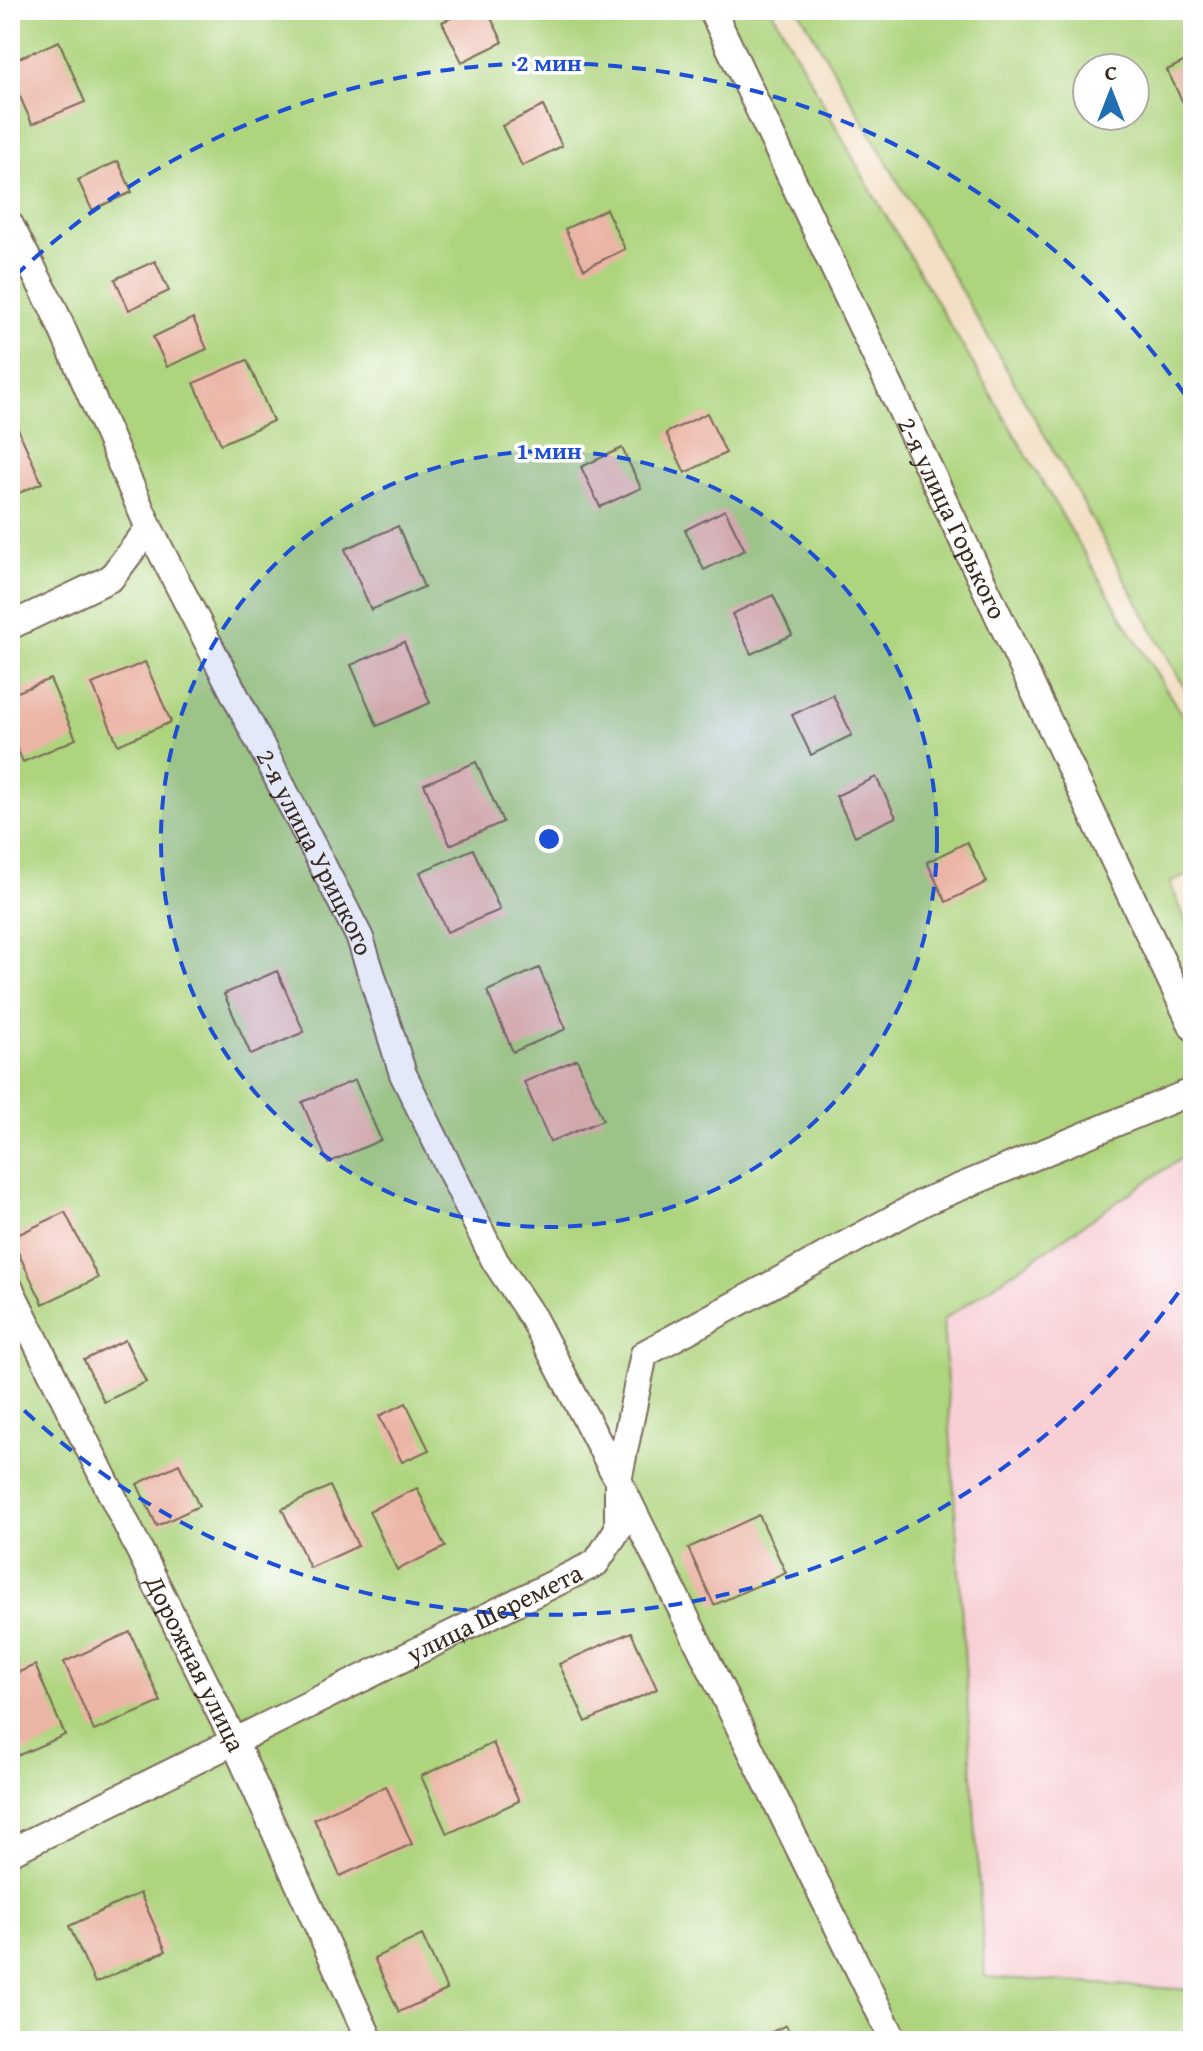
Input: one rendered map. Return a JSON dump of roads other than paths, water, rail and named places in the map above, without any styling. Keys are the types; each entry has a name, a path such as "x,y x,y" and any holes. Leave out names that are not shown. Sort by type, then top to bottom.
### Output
{"street":[{"name":"2-я улица Горького","path":"712,10 1193,1027"},
{"name":"2-я улица Урицкого","path":"10,225 53,308 149,528 360,938 403,1074 495,1261 533,1318 618,1480"},
{"path":"10,626 111,578 149,528"},
{"name":"улица Шеремета","path":"10,1852 596,1563 618,1529 618,1480 644,1354 924,1202 1193,1091"},
{"name":"Дорожная улица","path":"10,1289 234,1741 370,2041"},
{"path":"618,1480 894,2041"}]}
